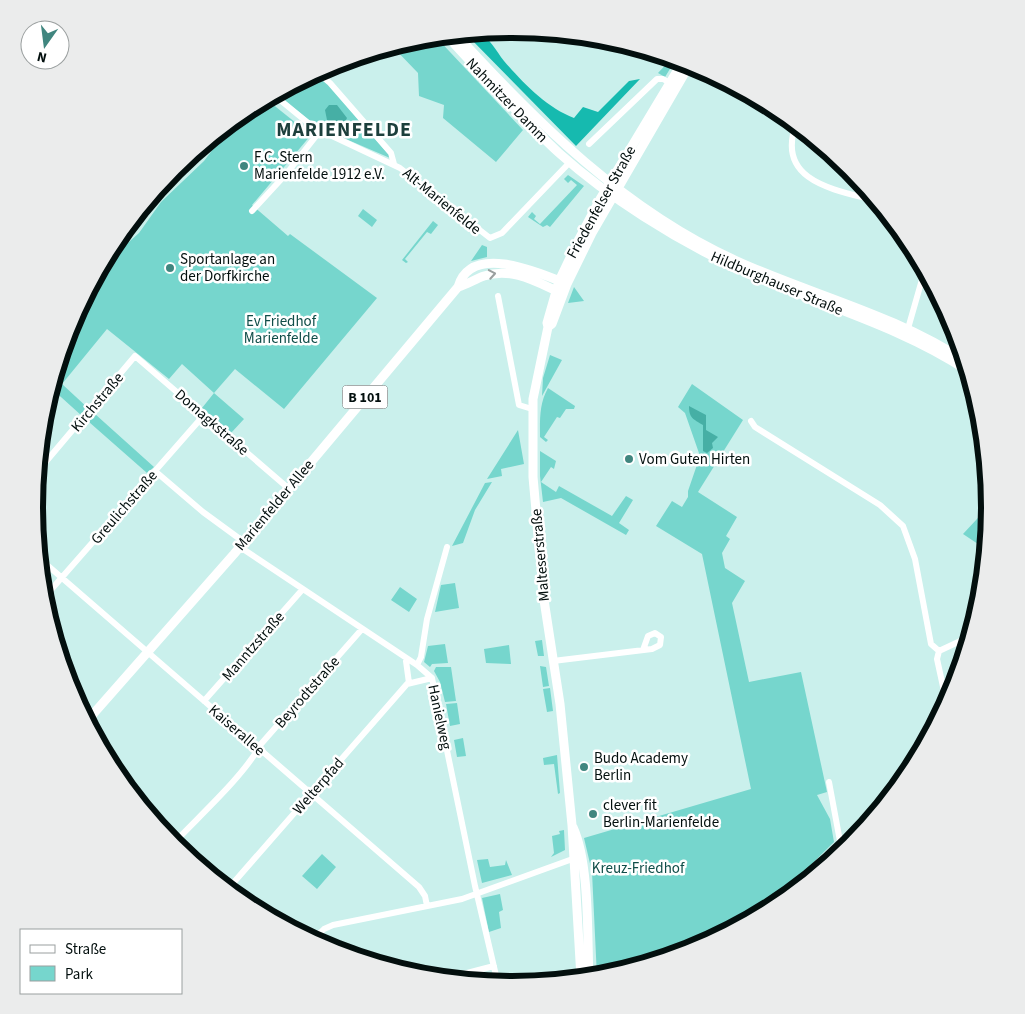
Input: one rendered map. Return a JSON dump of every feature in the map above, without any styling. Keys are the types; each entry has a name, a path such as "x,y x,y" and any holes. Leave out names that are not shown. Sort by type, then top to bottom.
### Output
{"main road":[{"name":"Nahmitzer Damm","path":"463,41 535,117 577,155"},
{"name":"Nahmitzer Damm","path":"452,42 522,117 570,162"},
{"path":"673,85 680,68"},
{"path":"673,85 685,70"},
{"name":"Friedenfelser Straße","path":"563,282 613,196 615,185 673,85"},
{"path":"570,162 577,155"},
{"name":"Hildburghauser Straße","path":"577,155 615,185 665,220 737,261 906,332 957,357"},
{"name":"Hildburghauser Straße","path":"570,162 613,196 701,250 729,264 906,332 960,365"},
{"name":"Friedenfelser Straße","path":"532,409 536,377 548,327 547,323 563,282 606,190 615,185"},
{"name":"Marienfelder Allee","path":"92,716 242,544 458,287 461,279 470,271 495,264 525,267 563,282"},
{"name":"Marienfelder Allee","path":"458,287 481,276 505,272 522,276 559,292"},
{"name":"Malteserstraße","path":"532,409 534,491 544,601 560,704 572,825 578,838 577,857 583,947 581,971"},
{"name":"Malteserstraße","path":"583,947 587,970"}],"street":[{"name":"Alt-Marienfelde","path":"323,77 388,149 394,164"},
{"path":"589,144 657,79 663,79 673,85"},
{"name":"Alt-Marienfelde","path":"279,99 302,119 320,131 394,164 490,238 502,233 570,162"},
{"path":"252,211 287,173 320,131"},
{"path":"794,132 791,147 792,155 801,171 826,187 866,198"},
{"path":"906,332 922,278"},
{"path":"498,296 519,405 532,409"},
{"name":"Domagkstraße","path":"135,356 288,488"},
{"name":"Kirchstraße","path":"45,462 135,356"},
{"name":"Greulichstraße","path":"51,591 204,415"},
{"path":"751,421 756,427 880,505 898,521 905,530 913,551 931,644 938,651"},
{"name":"Hanielweg","path":"155,471 242,544 302,590 408,659 432,678 496,975"},
{"path":"418,666 423,652 427,619 447,548"},
{"name":"Kaiserallee","path":"47,565 418,887 425,896 427,906"},
{"name":"Manntzstraße","path":"204,702 302,590"},
{"name":"Beyrodtstraße","path":"179,837 231,782 362,629"},
{"path":"938,651 963,640"},
{"path":"553,660 643,650"},
{"path":"938,651 937,659 944,693"},
{"path":"408,659 406,661 409,682 432,678"},
{"name":"Welterpfad","path":"233,883 409,682"},
{"path":"829,782 841,842"},
{"path":"319,934 332,925 427,906 503,886 577,857"},
{"path":"464,973 494,966"}],"green space":[{"path":"442,43 523,130 496,162 443,118 444,105 419,96 418,73 397,52"},
{"path":"667,63 672,65 665,77 658,73"},
{"path":"321,78 329,85 390,158 318,127 281,98"},
{"name":"Ev Friedhof Marienfelde","path":"272,104 311,135 252,205 288,236 290,234 377,298 284,409 235,369 214,393 182,364 169,379 107,329 62,384 89,409 82,416 57,393 68,356 91,299 119,251 139,233 161,202 204,161 219,142"},
{"path":"568,175 584,186 550,227 547,225 543,227 528,217 532,212 536,216 534,219 540,224 577,185 571,180 568,183 564,179"},
{"path":"363,209 377,220 372,227 358,216"},
{"path":"433,221 438,225 431,234 427,232 405,259 408,262 406,263 402,260"},
{"path":"482,245 487,247 487,257 471,261"},
{"path":"574,287 584,301 568,303"},
{"path":"550,355 562,360 542,396 543,378"},
{"name":"Kreuz-Friedhof","path":"692,384 743,420 698,492 737,517 726,536 730,539 722,553 725,568 745,581 732,603 749,682 801,672 827,792 817,795 830,819 834,842 792,883 747,914 692,941 663,952 634,961 597,968 592,872 584,838 751,789 702,554 656,526 672,501 682,507 688,497 688,491 700,456 685,413 678,407"},
{"path":"548,388 575,406 574,409 566,409 560,418 557,417 544,437 548,440 546,442 540,437 540,418 543,400"},
{"path":"214,393 244,419 231,433 202,408"},
{"path":"95,414 154,467 147,473 89,422"},
{"path":"518,430 524,464 501,469 502,476 487,479"},
{"path":"540,451 556,461 554,469 551,467 541,482 556,492 559,486 612,516 626,496 633,500 619,523 629,530 626,535 561,498 543,502 540,476"},
{"path":"492,482 475,510 463,543 452,546 485,483"},
{"path":"982,514 980,546 963,534"},
{"path":"455,583 459,608 435,612 441,585"},
{"path":"400,587 417,599 409,612 391,600"},
{"path":"542,640 544,656 538,656 535,641"},
{"path":"445,644 448,663 432,664 430,667 424,662 428,646"},
{"path":"509,645 511,664 486,663 484,649"},
{"path":"540,666 546,667 549,686 543,687"},
{"path":"436,667 451,667 456,701 445,702 440,682 434,671"},
{"path":"550,688 553,711 547,712 543,689"},
{"path":"457,703 460,724 450,726 446,704"},
{"path":"463,738 466,756 457,757 454,740"},
{"path":"557,755 560,793 558,794 554,764 544,765 543,758"},
{"path":"564,830 565,850 551,857 554,853 552,836 560,834 559,831"},
{"path":"322,854 336,867 317,889 302,876"},
{"path":"488,859 490,867 505,865 506,860 512,875 482,883 477,860"},
{"path":"500,894 503,910 499,912 501,928 489,932 482,898"}],"shaded area":[{"path":"486,39 527,86 554,108 574,118 583,107 598,112 629,81 640,79 576,146 472,40"},
{"path":"329,105 337,105 347,118 344,124 335,125 327,120 325,110"},
{"path":"689,406 706,415 706,430 718,437 712,443 713,448 707,453 703,451 703,425 692,418"}],"place":[{"name":"F.C. Stern Marienfelde 1912 e.V.","path":"244,166"},
{"name":"Sportanlage an der Dorfkirche","path":"170,268"},
{"name":"Vom Guten Hirten","path":"629,459"},
{"name":"Budo Academy Berlin","path":"584,767"},
{"name":"clever fit Berlin-Marienfelde","path":"593,814"}],"district":[{"name":"MARIENFELDE","path":"344,129"}]}
